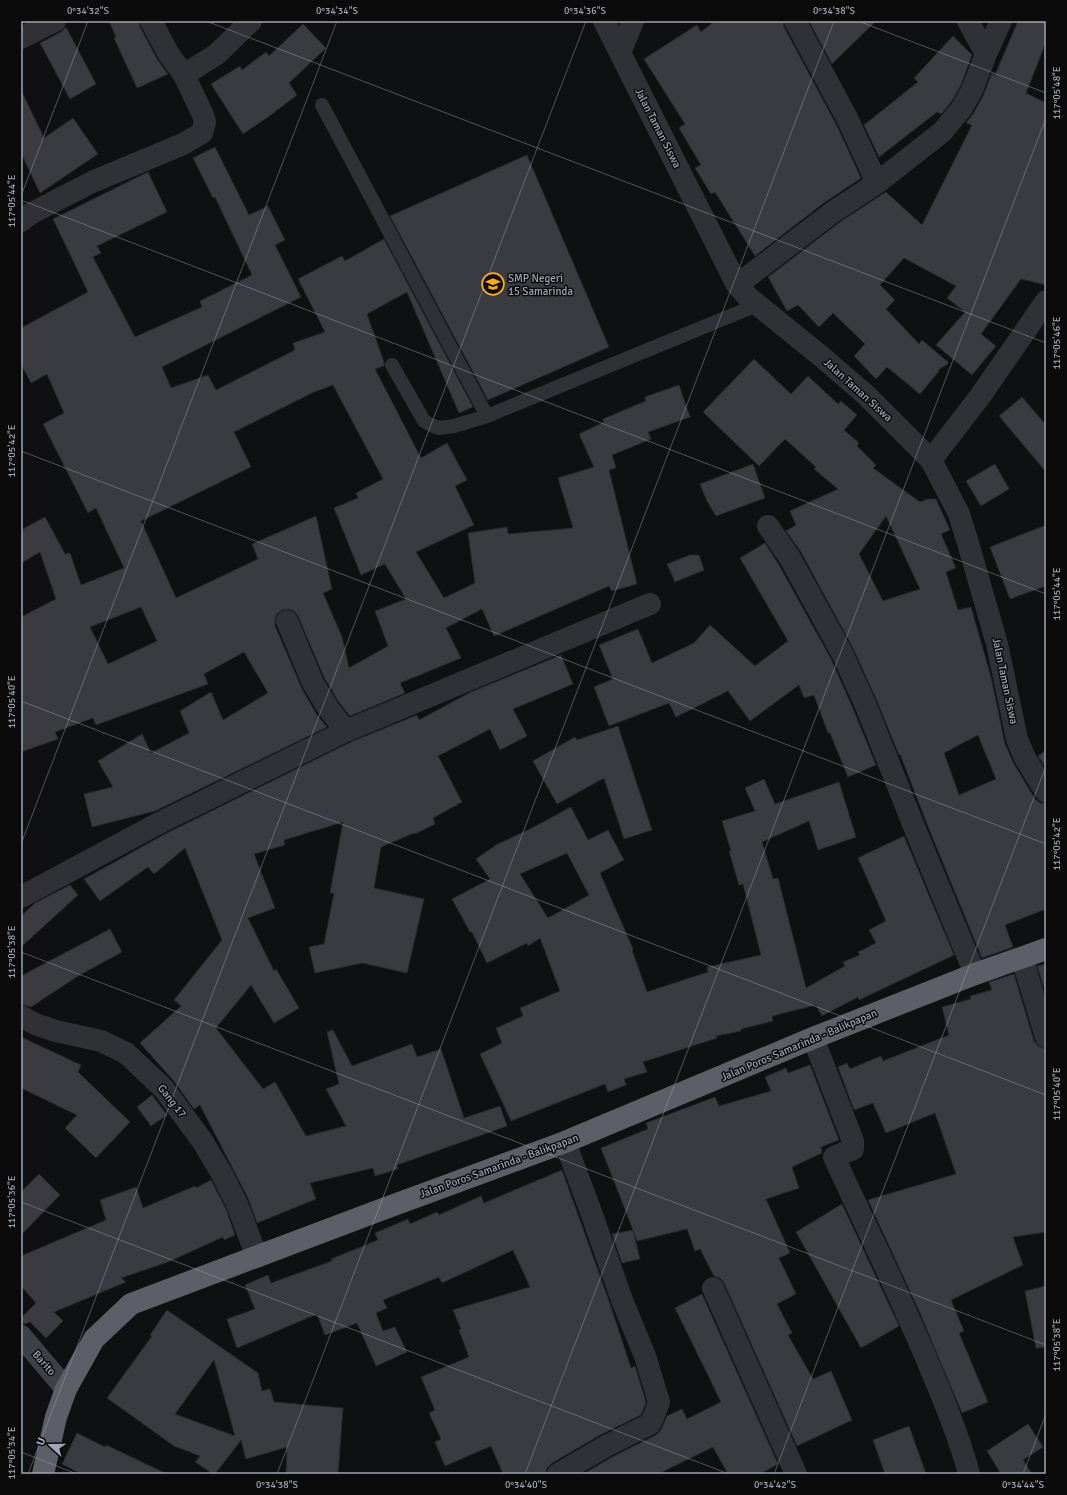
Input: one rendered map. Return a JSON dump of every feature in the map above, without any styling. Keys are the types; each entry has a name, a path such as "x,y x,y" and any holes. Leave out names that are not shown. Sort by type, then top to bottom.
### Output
{"highway":[{"name":"Jalan Poros Samarinda - Balikpapan","path":"43,1474 56,1417 66,1389 94,1339 131,1304 565,1142 813,1038 975,974 1046,949"}],"street":[{"path":"21,38 55,21"},
{"path":"21,221 30,214 92,182 189,141 202,133 205,122 203,115 184,75 168,52 151,21"},
{"path":"184,75 216,54 250,21"},
{"name":"Jalan Taman Siswa","path":"604,21 737,285 757,305 822,356 866,395 932,460 959,514 968,543 997,644 1017,739 1025,758 1046,792"},
{"path":"620,53 633,21"},
{"path":"795,21 841,106 877,183"},
{"path":"968,21 986,54"},
{"path":"737,285 833,212 877,183 942,132 962,108 972,90 1001,21"},
{"path":"932,460 981,395 1046,301"},
{"path":"768,526 790,558 848,666 866,706 975,974"},
{"path":"21,896 161,822 346,732 650,604"},
{"path":"287,621 313,683 328,708 346,732"},
{"path":"1022,958 1046,1037"},
{"name":"Gang 17","path":"21,1016 56,1032 101,1041 126,1053 164,1089 202,1142 222,1174 237,1204 257,1257"},
{"path":"813,1038 853,1141 853,1149 834,1157 873,1237 920,1343 958,1438 969,1474"},
{"path":"558,1474 608,1445 650,1424 659,1402 645,1356 622,1300 565,1142"},
{"path":"712,1288 796,1474"},
{"name":"Barito","path":"21,1336 66,1389"}],"lane":[{"path":"322,105 487,416"},
{"path":"392,365 424,421 439,428 454,426 487,416 757,305"}],"building":[{"path":"109,21 139,21 140,27 157,59 168,74 137,88 114,38 116,37"},
{"path":"715,21 783,21 784,27 837,126 861,178 825,202 755,256 715,192 711,194 695,168 701,165 679,128 685,124 644,59 697,25 701,32"},
{"path":"809,21 876,21 832,64"},
{"path":"1018,21 1046,21 1046,42 1026,93 1046,103 1046,285 1021,279 981,334 996,346 972,375 936,345 965,312 947,298 956,286 904,258 880,285 895,300 886,309 919,344 922,340 949,363 938,370 939,371 920,394 887,367 876,379 854,356 865,344 833,313 819,327 798,305 787,311 768,277 840,222 886,192 922,225 972,125 966,123 983,96 992,73 995,75"},
{"path":"303,24 326,48 289,83 297,95 243,134 211,84 240,66 242,70 266,52 269,56"},
{"path":"66,27 96,84 70,99 40,43 61,32"},
{"path":"953,36 972,55 961,85 952,101 941,114 937,112 879,157 864,125 918,82 914,78"},
{"path":"21,90 44,138 73,118 98,154 40,193 21,153"},
{"path":"215,147 249,215 268,206 285,240 275,245 301,297 162,367 171,388 208,375 216,390 295,350 293,343 325,332 298,279 342,256 345,261 384,239 473,407 459,413 407,292 367,314 384,362 384,366 375,369 421,458 447,443 467,480 455,486 474,525 416,552 444,598 475,583 468,533 507,527 508,534 573,528 558,478 594,467 579,434 604,422 603,419 646,401 645,397 679,385 690,417 648,432 651,439 612,455 616,468 609,470 637,584 612,591 609,586 494,636 482,609 446,628 461,658 400,683 405,693 350,716 338,701 324,677 298,616 294,611 289,609 282,610 277,614 275,626 302,689 317,715 327,727 155,811 92,827 84,794 113,787 98,761 142,734 151,753 189,733 180,711 211,692 223,720 268,693 244,652 204,674 208,684 96,725 93,718 55,732 58,739 21,752 21,617 56,599 40,552 21,563 21,530 45,517 65,554 70,553 81,585 124,568 96,508 88,513 43,424 64,413 47,374 31,383 21,364 21,328 88,292 53,219 148,172 167,212 97,246 101,253 93,257 135,337 202,307 200,301 252,275 215,197 213,198 193,158","holes":["333,385 383,479 356,493 358,498 334,508 361,575 385,564 406,599 375,611 388,646 349,668 342,637 323,593 332,589 316,516 252,544 258,559 176,598 141,521 251,467 234,432 314,392","141,607 157,641 108,664 90,627"]},
{"name":"SMP Negeri 15 Samarinda","path":"527,155 609,347 488,400 390,216"},
{"path":"754,359 791,394 808,376 838,404 841,401 857,415 844,430 859,443 857,446 876,465 873,468 920,502 928,499 936,499 950,530 941,534 956,568 946,572 958,610 971,607 991,677 1005,744 1014,764 1035,799 1040,803 1046,804 1046,909 1005,925 1013,947 982,958 900,754 899,755 853,648 801,552 786,531 796,525 790,511 838,489 814,469 816,467 785,439 759,466 703,412","holes":["886,516 920,589 883,601 859,554","978,735 996,779 959,795 944,753"]},
{"path":"1022,397 1046,425 1046,472 999,416"},
{"path":"753,464 765,498 716,516 707,501 700,484"},
{"path":"995,464 1009,489 981,506 966,481"},
{"path":"1046,525 1046,586 1010,599 990,547"},
{"path":"765,543 779,565 831,659 876,765 848,777 830,733 828,733 814,695 804,698 799,685 750,721 728,691 676,717 669,703 609,726 594,687 613,679 599,645 638,629 652,663 694,643 710,625 755,666 788,641 740,558"},
{"path":"690,555 699,555 704,570 675,582 667,564"},
{"path":"561,655 573,684 513,709 527,736 500,750 490,729 438,756 462,802 433,818 435,824 415,834 414,833 381,847 374,888 424,899 407,973 362,963 315,973 309,947 324,944 334,893 330,893 343,822 284,840 285,845 254,854 275,908 248,918 274,971 276,969 299,1008 274,1023 251,985 216,1028 263,1089 275,1082 306,1136 346,1126 326,1089 339,1084 327,1032 333,1030 352,1066 412,1044 417,1057 441,1049 464,1118 500,1106 507,1126 397,1165 398,1169 375,1176 373,1168 310,1183 316,1199 257,1223 248,1198 200,1105 194,1109 173,1080 140,1043 181,1006 174,1000 222,940 185,848 154,874 148,867 100,901 84,879 167,833 351,742 417,715 419,720 471,692"},
{"path":"618,726 652,830 624,839 604,778 557,804 533,761 575,737 577,740"},
{"path":"1046,750 1046,768 1038,756"},
{"path":"764,779 775,804 839,782 856,837 818,850 809,821 762,842 773,879 778,878 806,988 845,966 843,962 860,955 858,952 876,943 869,930 886,921 858,858 904,836 954,955 859,1000 858,997 822,1016 816,1005 772,1016 773,1021 741,1029 741,1031 716,1036 717,1038 643,1062 647,1072 624,1079 626,1085 608,1092 605,1084 511,1121 480,1054 502,1043 496,1028 523,1016 520,1008 560,991 540,938 528,946 527,943 487,963 472,932 470,932 452,899 490,879 476,859 496,845 571,807 588,840 608,830 624,860 600,873 633,949 632,950 647,992 708,972 707,967 761,955 743,884 739,885 722,821 755,811 745,788","holes":["567,853 589,895 548,918 520,874"]},
{"path":"70,885 78,895 21,947 21,916 35,903"},
{"path":"110,929 122,952 78,976 31,1007 21,1004 21,976"},
{"path":"1046,964 1046,994 1037,966"},
{"path":"1014,974 1034,1041 1038,1046 1046,1049 1046,1232 1013,1237 1023,1265 951,1300 964,1331 959,1333 988,1402 962,1413 920,1313 868,1200 956,1174 935,1113 886,1133 873,1103 854,1110 838,1067 847,1063 850,1069 881,1056 883,1061 949,1035 942,1007 971,999 970,996 992,990 989,982"},
{"path":"21,1037 81,1065 78,1072 130,1122 96,1158 65,1128 77,1115 21,1088"},
{"path":"810,1065 839,1140 821,1147 822,1153 792,1167 799,1188 766,1199 790,1253 779,1258 796,1294 777,1304 792,1333 788,1335 813,1379 831,1371 852,1420 797,1446 724,1283 720,1278 714,1276 700,1249 695,1251 687,1229 637,1241 601,1148 648,1129 646,1123 715,1097 719,1106 771,1091 765,1077 786,1068 788,1073"},
{"path":"152,1095 167,1115 151,1126 137,1107"},
{"path":"562,1170 610,1304 631,1368 635,1366 646,1402 641,1415 602,1434 552,1463 547,1468 546,1474 503,1474 491,1446 445,1466 435,1442 441,1439 429,1413 435,1410 421,1377 469,1357 459,1330 461,1329 453,1310 530,1287 513,1250 442,1283 439,1277 383,1300 387,1308 376,1313 383,1331 395,1327 407,1352 376,1366 357,1323 325,1335 317,1314 237,1348 227,1319 255,1309 245,1285 268,1275 271,1283 332,1261 331,1259 378,1240 375,1233 408,1219 410,1224 437,1212 439,1215 481,1196 484,1203"},
{"path":"39,1174 60,1195 21,1235 21,1192"},
{"path":"211,1180 226,1209 235,1235 224,1240 223,1237 168,1262 121,1278 126,1282 54,1312 63,1321 46,1338 30,1322 21,1324 21,1318 36,1303 21,1286 21,1256 106,1220 100,1200 136,1187 143,1208 195,1186 196,1188"},
{"path":"842,1204 899,1326 861,1348 796,1232"},
{"path":"633,1230 640,1259 622,1263 612,1234"},
{"path":"1046,1286 1046,1347 1036,1348 1025,1291"},
{"path":"702,1294 778,1464 760,1474 728,1474 713,1447 658,1474 583,1474 614,1456 656,1435 661,1430 667,1416 682,1409 687,1419 721,1402 675,1308"},
{"path":"167,1310 258,1373 262,1391 270,1389 274,1402 343,1408 338,1474 286,1474 287,1447 246,1459 241,1440 215,1474 213,1474 195,1462 200,1456 174,1446 107,1398 152,1336 150,1335","holes":["214,1360 235,1436 175,1414"]},
{"path":"1028,1424 1043,1447 1023,1460 1032,1474 1001,1474 987,1451"},
{"path":"909,1426 926,1474 885,1474 873,1440"},
{"path":"77,1433 167,1474 81,1474 62,1464"}],"place":[{"name":"SMP Negeri 15 Samarinda","path":"493,284"}]}
